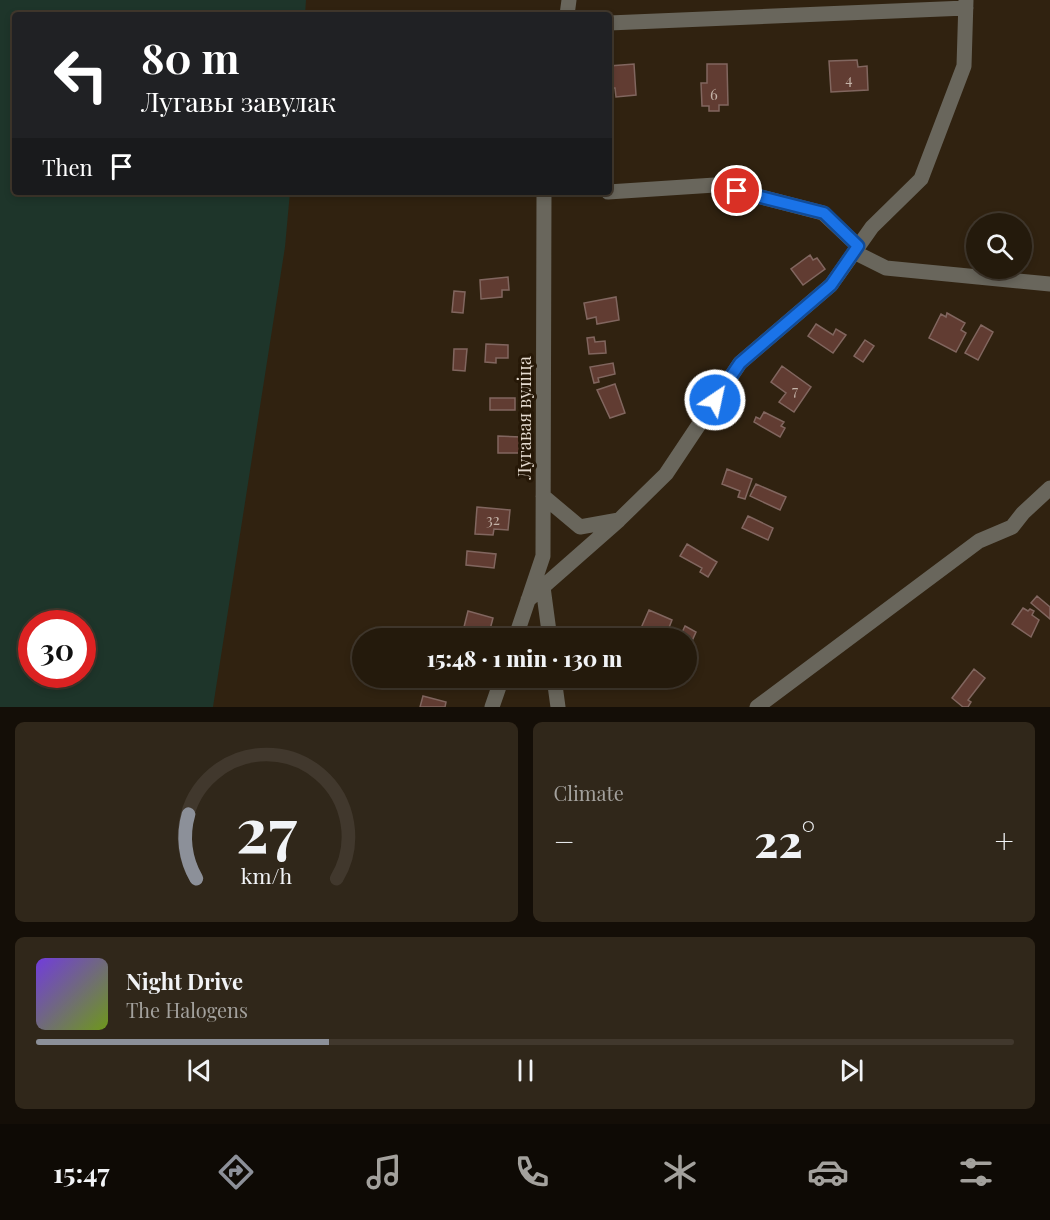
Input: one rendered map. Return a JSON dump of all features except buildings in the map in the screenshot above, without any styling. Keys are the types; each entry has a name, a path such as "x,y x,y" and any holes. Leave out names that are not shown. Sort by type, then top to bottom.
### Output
{"street":[{"path":"528,600 619,520 666,474 740,363 831,285 872,227 921,179 964,66 966,4 612,23"},
{"path":"612,192 715,185 824,213 856,249 886,268 1050,284"},
{"name":"Лугавая вуліца","path":"519,628 543,556 544,195"},
{"path":"757,707 979,541 1012,527 1023,513 1050,488"},
{"path":"543,496 580,527 619,520"},
{"path":"543,586 549,628"},
{"path":"492,707 499,688"},
{"path":"555,688 558,707"}],"green space":[{"path":"0,0 306,0 305,12 12,12 12,195 290,195 285,247 213,707 0,707"}],"route":[{"path":"715,400 740,363 831,285 858,246 824,213 737,191"}]}
